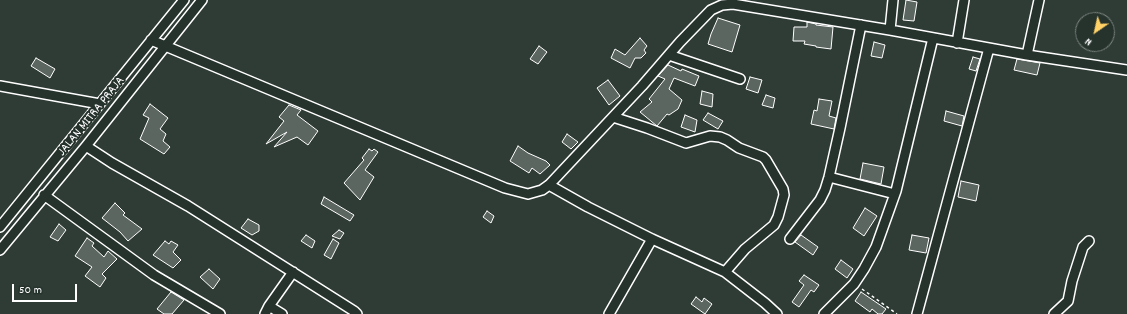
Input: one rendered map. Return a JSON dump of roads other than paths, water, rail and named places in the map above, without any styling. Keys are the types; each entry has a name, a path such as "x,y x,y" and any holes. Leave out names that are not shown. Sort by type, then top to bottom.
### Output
{"street":[{"name":"JALAN MITRA PRAJA","path":"0,227 184,0"},
{"name":"JALAN MITRA PRAJA","path":"0,250 86,146 202,0"},
{"path":"890,30 893,0"},
{"path":"958,42 964,0"},
{"path":"1027,55 1039,0"},
{"path":"151,40 505,188 528,194 542,190 549,185 613,117 680,42 716,6 727,4 861,25 1027,55 1127,70"},
{"path":"790,239 820,200 829,177 861,25"},
{"path":"824,314 854,284 876,247 895,194 933,38"},
{"path":"916,314 989,48"},
{"path":"669,55 740,79"},
{"path":"0,86 100,104"},
{"path":"613,117 686,143 710,136 720,137 739,148 763,157 766,160 783,189 784,195 778,217 774,225 745,249 725,272"},
{"path":"86,146 112,163 188,206 357,314"},
{"path":"829,177 895,194"},
{"path":"549,185 588,207 652,239 725,272 777,314"},
{"path":"44,195 154,275 220,314"},
{"path":"609,314 652,239"},
{"path":"1054,314 1068,301 1072,281 1083,247 1089,241"},
{"path":"282,314 267,310 293,272"}]}
